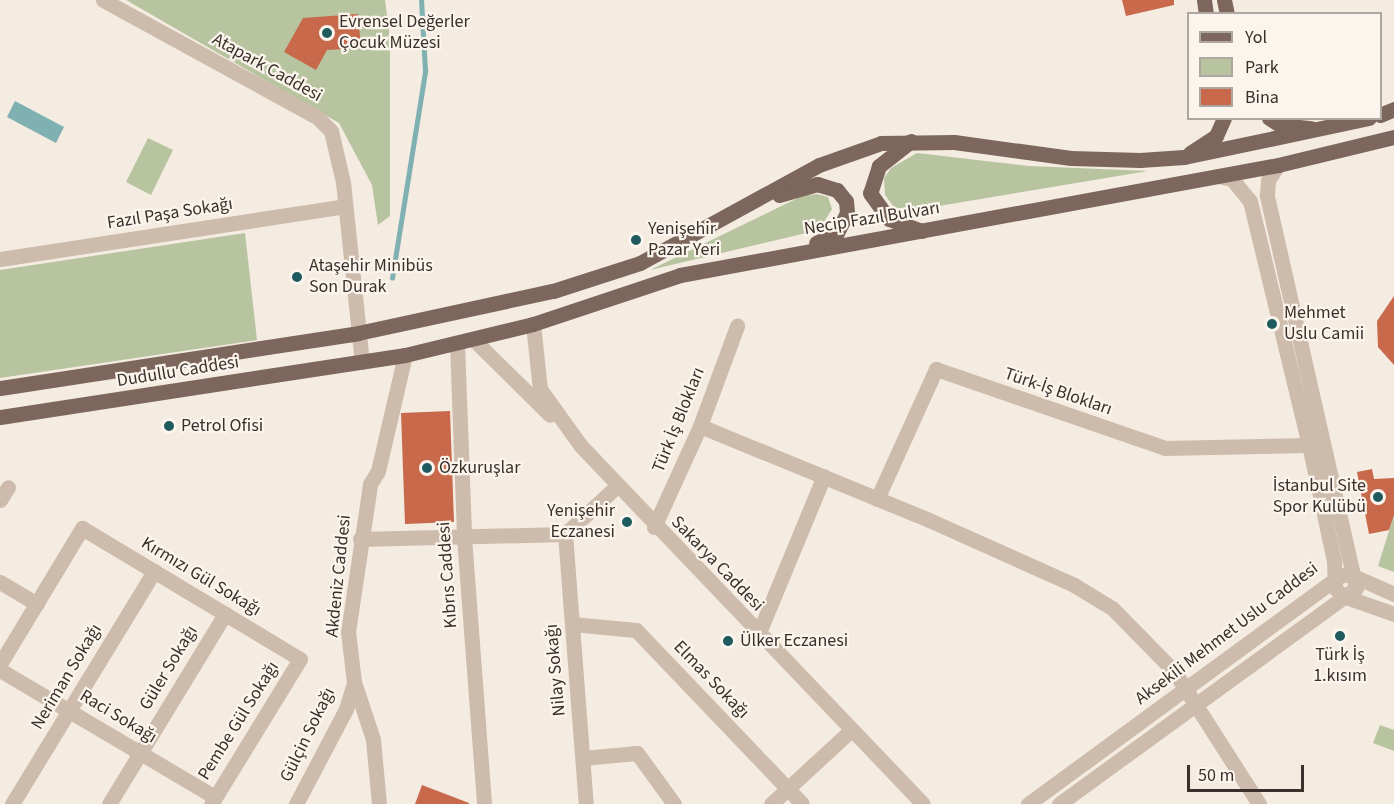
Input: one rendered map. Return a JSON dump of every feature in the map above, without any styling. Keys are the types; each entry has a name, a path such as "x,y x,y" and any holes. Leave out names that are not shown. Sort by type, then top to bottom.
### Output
{"main road":[{"path":"1184,157 1216,136 1223,120"},
{"path":"1272,120 1280,125 1329,130"},
{"path":"358,333 553,291 640,263 853,150 911,141 1071,158 1184,157 1329,130 1362,120"},
{"name":"Necip Fazıl Bulvarı","path":"362,362 405,355 533,324 680,275 791,252 924,232 1278,165 1394,137"},
{"path":"911,141 879,166 870,193 889,219 924,232"},
{"path":"754,202 818,184 837,190 846,201 847,213 837,233 791,252"},
{"name":"Dudullu Caddesi","path":"0,388 358,333"},
{"name":"Dudullu Caddesi","path":"0,417 362,362"}],"street":[{"name":"Atapark Caddesi","path":"103,0 317,117 331,131 338,149 362,362"},
{"path":"1278,165 1268,180 1267,195 1356,588 1347,596"},
{"name":"Aksekili Mehmet Uslu Caddesi","path":"1028,804 1335,581 1309,445 1250,201 1241,186 1218,176"},
{"name":"Fazıl Paşa Sokağı","path":"0,259 345,206"},
{"name":"Sakarya Caddesi","path":"533,324 540,389 580,446 654,527 923,804"},
{"name":"Türk İş Blokları","path":"654,527 700,426 737,327"},
{"path":"473,339 580,446"},
{"name":"Kıbrıs Caddesi","path":"457,343 464,537 484,804"},
{"name":"Akdeniz Caddesi","path":"378,804 373,739 354,682 348,632 360,539 370,484 378,471 405,355"},
{"name":"Türk-İş Blokları","path":"877,499 936,369 1165,448 1309,445"},
{"path":"700,426 877,499 1095,597 1112,608 1187,690 1259,804"},
{"path":"758,635 824,476"},
{"path":"360,539 565,534 616,487"},
{"name":"Kırmızı Gül Sokağı","path":"37,604 82,528 300,659"},
{"name":"Nilay Sokağı","path":"565,534 586,804"},
{"name":"Neriman Sokağı","path":"12,804 154,571"},
{"path":"1394,594 1345,574 1335,581 1336,592 1394,614"},
{"path":"0,582 37,604 0,664"},
{"name":"Aksekili Mehmet Uslu Caddesi","path":"1059,804 1347,596"},
{"name":"Güler Sokağı","path":"109,804 225,614"},
{"name":"Elmas Sokağı","path":"572,624 636,630 802,804"},
{"name":"Pembe Gül Sokağı","path":"213,800 300,659"},
{"name":"Raci Sokağı","path":"0,670 140,753 213,800"},
{"name":"Gülçin Sokağı","path":"296,804 346,709 354,682"},
{"path":"771,804 850,731"},
{"path":"583,758 637,753 674,804"}],"green space":[{"path":"126,0 385,0 390,39 390,216 378,225 372,185 339,123"},
{"path":"148,138 173,150 151,195 126,182"},
{"path":"917,153 1029,166 1148,171 909,211 894,207 885,195 884,178 891,168"},
{"path":"817,194 828,197 832,209 819,230 650,270 802,196"},
{"path":"245,233 257,340 0,378 0,270"},
{"path":"1394,515 1394,572 1378,566"},
{"path":"1380,725 1394,730 1394,751 1373,743"}],"water":[{"path":"15,101 64,127 56,143 7,117"}],"building":[{"path":"1122,0 1174,0 1174,5 1126,16"},
{"name":"Evrensel Değerler Çocuk Müzesi","path":"358,14 361,48 327,50 316,70 284,52 303,18"},
{"path":"1394,296 1394,365 1378,347 1377,321"},
{"name":"Özkuruşlar","path":"450,411 454,522 405,524 401,413"},
{"name":"İstanbul Site Spor Kulübü","path":"1372,469 1374,479 1394,478 1394,515 1389,530 1369,534 1357,472"},
{"path":"422,785 469,803 469,804 415,804"}],"waterway":[{"path":"392,278 425,71 421,0"}],"place":[{"name":"Evrensel Değerler Çocuk Müzesi","path":"327,33"},
{"name":"Yenişehir Pazar Yeri","path":"636,240"},
{"name":"Ataşehir Minibüs Son Durak","path":"297,277"},
{"name":"Mehmet Uslu Camii","path":"1272,324"},
{"name":"Petrol Ofisi","path":"169,426"},
{"name":"Özkuruşlar","path":"427,468"},
{"name":"İstanbul Site Spor Kulübü","path":"1378,497"},
{"name":"Yenişehir Eczanesi","path":"627,522"},
{"name":"Türk İş 1.kısım","path":"1340,636"},
{"name":"Ülker Eczanesi","path":"728,641"}]}
